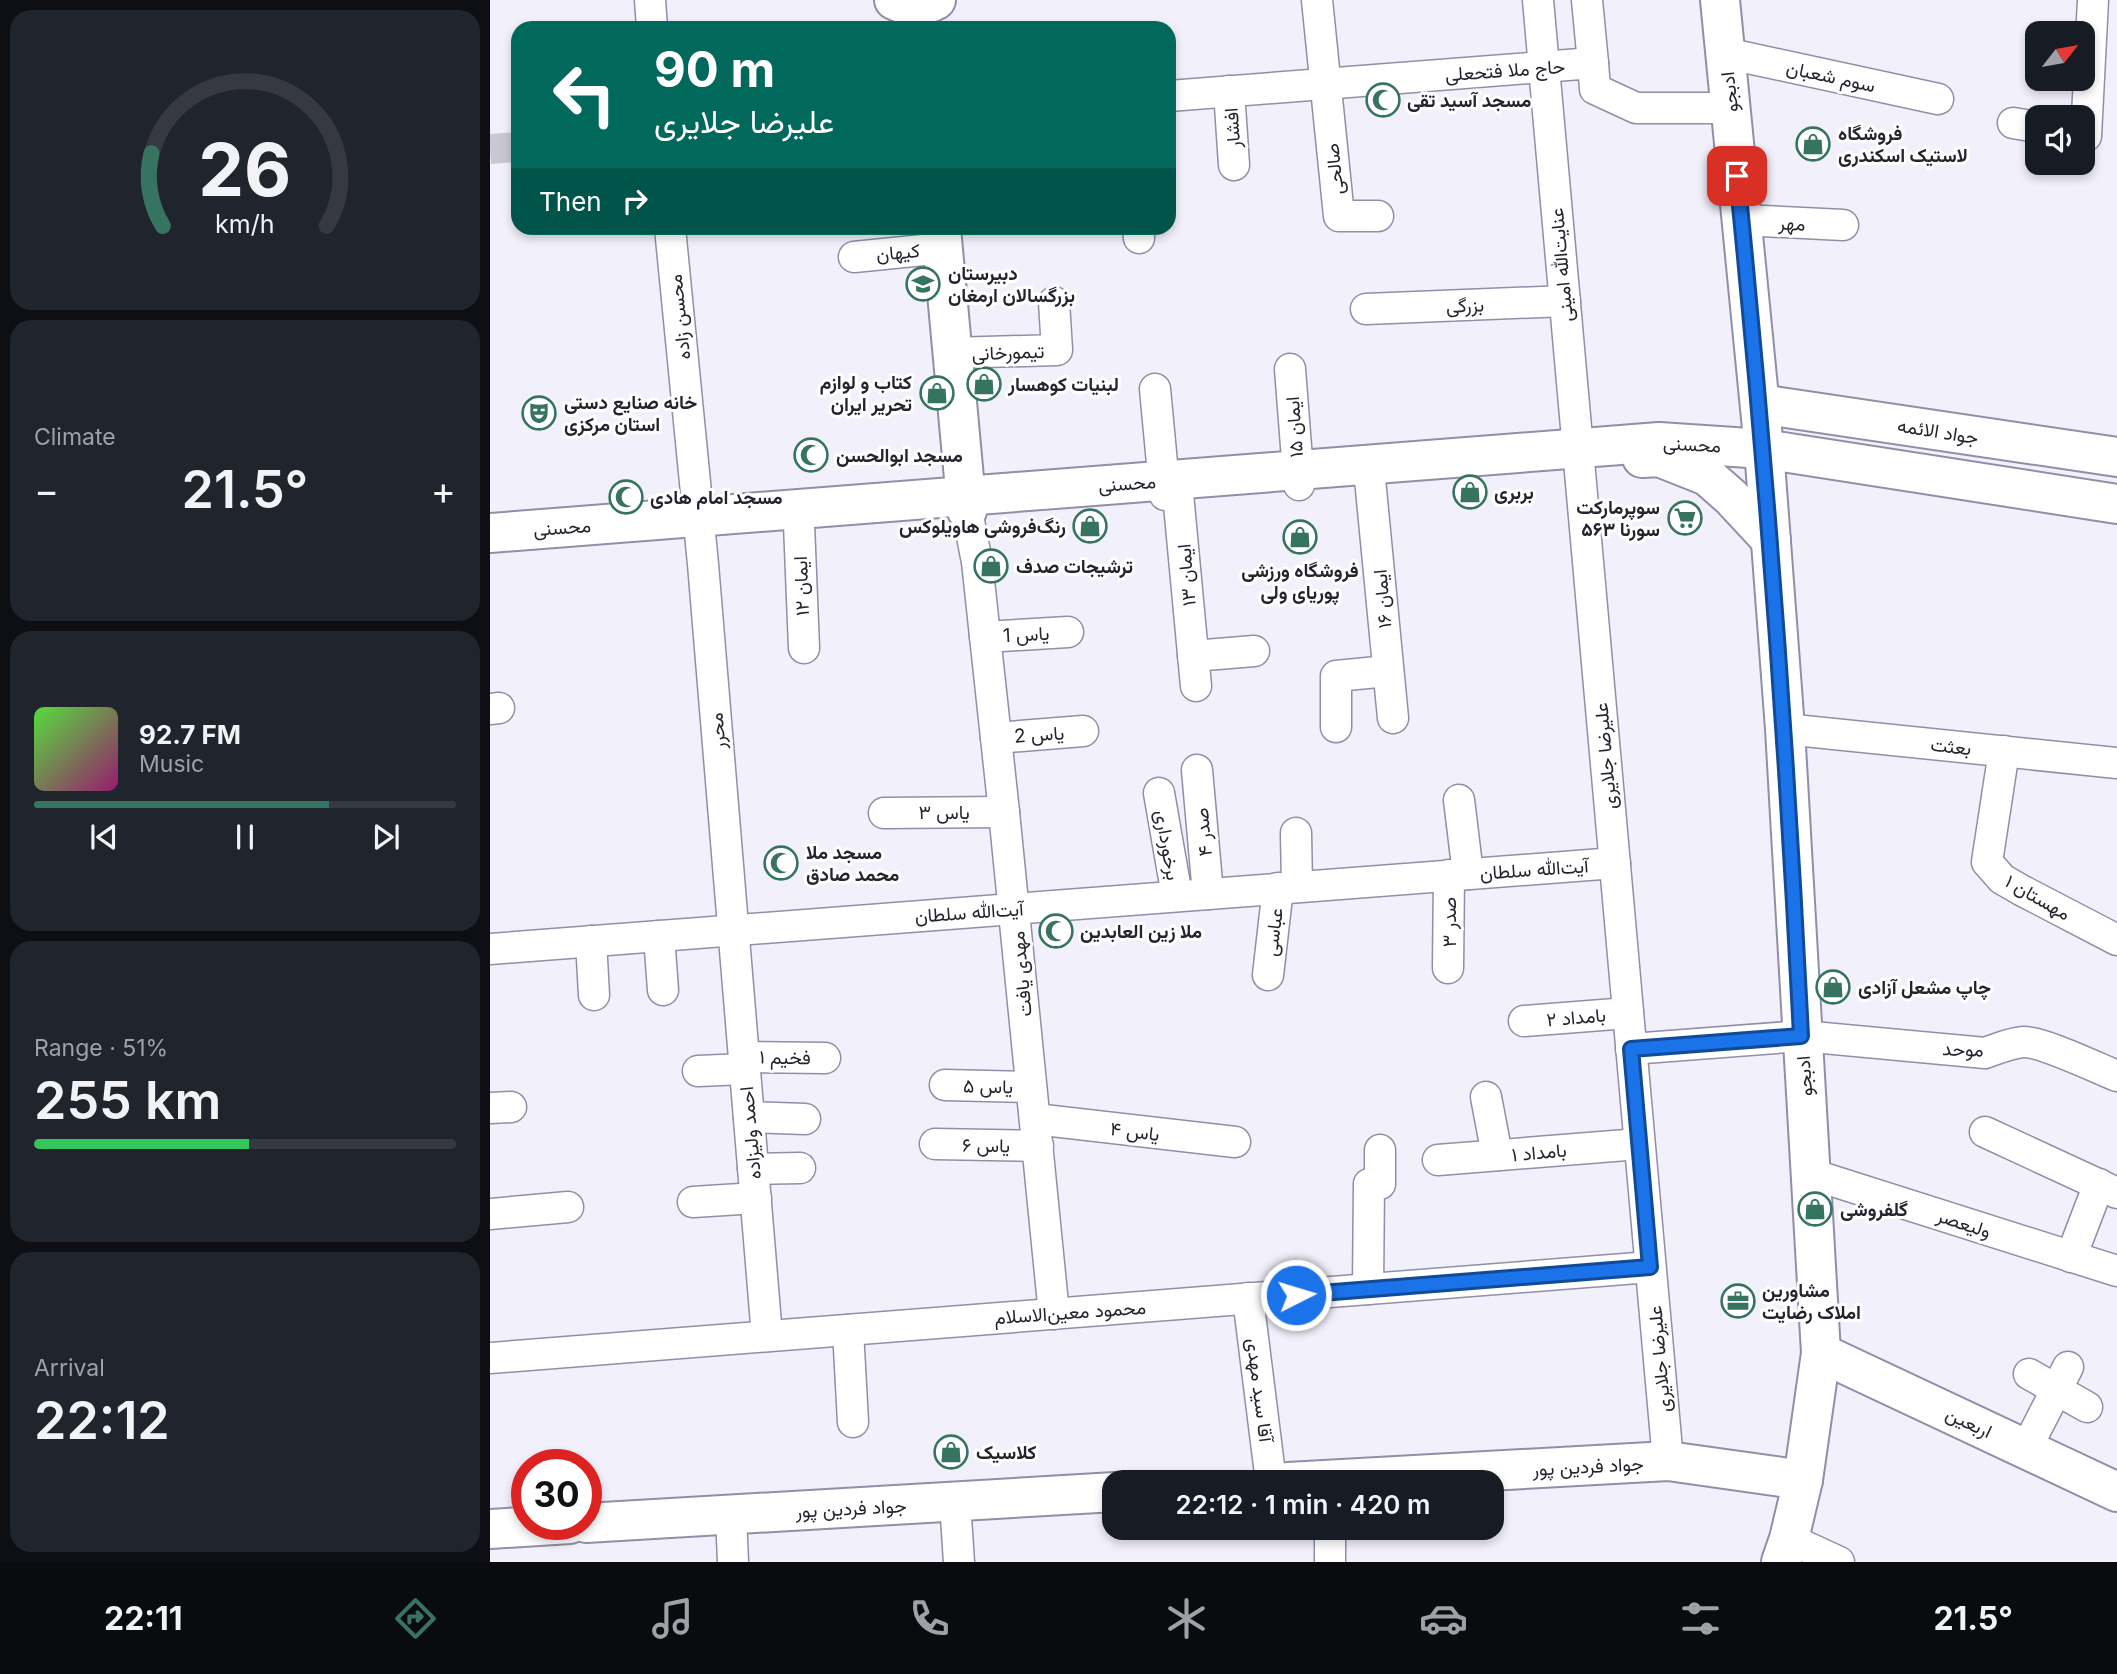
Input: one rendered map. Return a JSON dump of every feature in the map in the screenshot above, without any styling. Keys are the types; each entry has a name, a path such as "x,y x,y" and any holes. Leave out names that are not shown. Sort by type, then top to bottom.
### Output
{"street":[{"path":"650,0 652,21"},
{"path":"1317,0 1325,84"},
{"name":"عنایت‌الله امینی","path":"1538,0 1579,455"},
{"path":"1587,0 1593,63"},
{"name":"ادبجو","path":"1720,0 1771,540 1785,729 1821,1353 1803,1480 1785,1551"},
{"path":"2088,105 2093,0"},
{"name":"سوم شعبان","path":"1725,53 1938,99"},
{"name":"حاج ملا فتحعلی","path":"1176,95 1593,63 1595,89 1636,108 1730,108"},
{"name":"صالحی","path":"1325,84 1339,216 1377,216"},
{"name":"افشار","path":"1229,91 1234,165"},
{"name":"مهر","path":"1742,220 1843,225"},
{"name":"محسن زاده","path":"671,235 698,517"},
{"path":"942,238 965,496"},
{"name":"کیهان","path":"854,257 942,238"},
{"name":"بزرگی","path":"1366,309 1565,301"},
{"name":"تیمورخانی","path":"953,354 1057,350 1054,302"},
{"name":"ایمان ۱۵","path":"1290,369 1298,477"},
{"name":"ایمان ۱۳","path":"1155,389 1196,686"},
{"name":"جواد الائمه","path":"1760,404 2117,457"},
{"name":"محسنی","path":"1298,477 1370,479 1579,455 1659,442 1764,449"},
{"path":"1764,449 2117,503"},
{"name":"محسنی","path":"490,533 965,496 1169,490 1579,455 1659,457 1707,477 1731,497 1771,540"},
{"name":"علیرضا جلایری","path":"1579,455 1668,1461"},
{"name":"ایمان ۱۶","path":"1370,479 1393,718"},
{"name":"محسنی","path":"490,548 698,517 799,524 965,496"},
{"name":"مهدی یافت","path":"965,496 977,562 1054,1314"},
{"path":"490,518 698,517"},
{"name":"محرر","path":"698,517 734,930"},
{"name":"ایمان ۱۲","path":"799,524 804,648"},
{"name":"یاس 1","path":"985,637 1068,632"},
{"path":"1193,656 1254,651"},
{"path":"1336,727 1336,676 1388,671"},
{"name":"بعثت","path":"1785,729 2004,751 2113,769"},
{"name":"یاس 2","path":"996,738 1083,731"},
{"name":"مهستان ۱","path":"2004,751 1987,862 2011,885 2117,940"},
{"name":"صدر ۴","path":"1197,770 1208,894"},
{"name":"برخورداری","path":"1159,793 1177,896"},
{"name":"صدر ۳","path":"1448,968 1459,875 1459,800"},
{"name":"یاس ۳","path":"884,813 1004,812"},
{"name":"عباسی","path":"1268,975 1288,888 1296,833"},
{"name":"آیت‌الله سلطان","path":"490,949 1615,863"},
{"name":"احمد ولیزاده","path":"734,930 767,1336"},
{"path":"659,936 663,990"},
{"path":"591,941 594,995"},
{"name":"بامداد ۲","path":"1524,1021 1628,1013"},
{"path":"1631,1049 1801,1036"},
{"name":"موحد","path":"1801,1036 1985,1053 2025,1042 2048,1048 2117,1076"},
{"name":"فخیم ۱","path":"698,1071 745,1063 825,1058"},
{"name":"یاس ۵","path":"945,1085 1031,1087"},
{"path":"1486,1097 1497,1155"},
{"path":"749,1117 805,1119"},
{"path":"1985,1132 2108,1188 2071,1256"},
{"name":"یاس ۴","path":"1036,1133 1235,1142"},
{"name":"یاس ۶","path":"935,1144 1036,1133"},
{"name":"بامداد ۱","path":"1438,1160 1639,1143"},
{"path":"1368,1289 1369,1184 1380,1184 1380,1150"},
{"path":"693,1202 800,1168"},
{"name":"ولیعصر","path":"1811,1174 2117,1271"},
{"path":"490,1214 568,1207"},
{"name":"محمود معین‌الاسلام","path":"490,1358 1650,1267"},
{"name":"آقا سید مهدی","path":"1248,1298 1270,1470"},
{"path":"848,1330 853,1422"},
{"name":"اربعین","path":"1821,1353 2117,1492"},
{"path":"2029,1374 2062,1378 2087,1407"},
{"path":"2026,1449 2062,1378"},
{"name":"جواد فردین پور","path":"1504,1471 1668,1461 1803,1480"},
{"name":"جواد فردین پور","path":"602,1522 1102,1493"},
{"path":"956,1502 959,1562"},
{"path":"731,1515 733,1562"},
{"path":"490,1529 511,1528"},
{"path":"1330,1540 1330,1562"},
{"path":"1785,1551 1839,1562"}],"tunnel":[{"path":"490,149 511,148"}],"place":[{"name":"مسجد آسید تقی","path":"1383,100"},
{"name":"فروشگاه لاستیک اسکندری","path":"1813,144"},
{"name":"دبیرستان بزرگسالان ارمغان","path":"923,284"},
{"name":"لبنیات کوهسار","path":"984,384"},
{"name":"کتاب و لوازم تحریر ایران","path":"937,393"},
{"name":"خانه صنایع دستی استان مرکزی","path":"539,413"},
{"name":"مسجد ابوالحسن","path":"811,455"},
{"name":"بربری","path":"1470,492"},
{"name":"مسجد امام هادی","path":"626,497"},
{"name":"سوپرمارکت سورنا ۵۶۳","path":"1685,518"},
{"name":"رنگ‌فروشی هاویلوکس","path":"1090,526"},
{"name":"فروشگاه ورزشی پوریای ولی","path":"1300,537"},
{"name":"ترشیجات صدف","path":"991,566"},
{"name":"مسجد ملا محمد صادق","path":"781,863"},
{"name":"ملا زین العابدین","path":"1056,931"},
{"name":"چاپ مشعل آزادی","path":"1833,987"},
{"name":"گلفروشی","path":"1815,1209"},
{"name":"مشاورین املاک رضایت","path":"1738,1301"},
{"name":"کلاسیک","path":"951,1452"}],"route":[{"path":"1296,1295 1650,1267 1631,1049 1801,1036 1781,675 1764,449 1737,176"}]}
